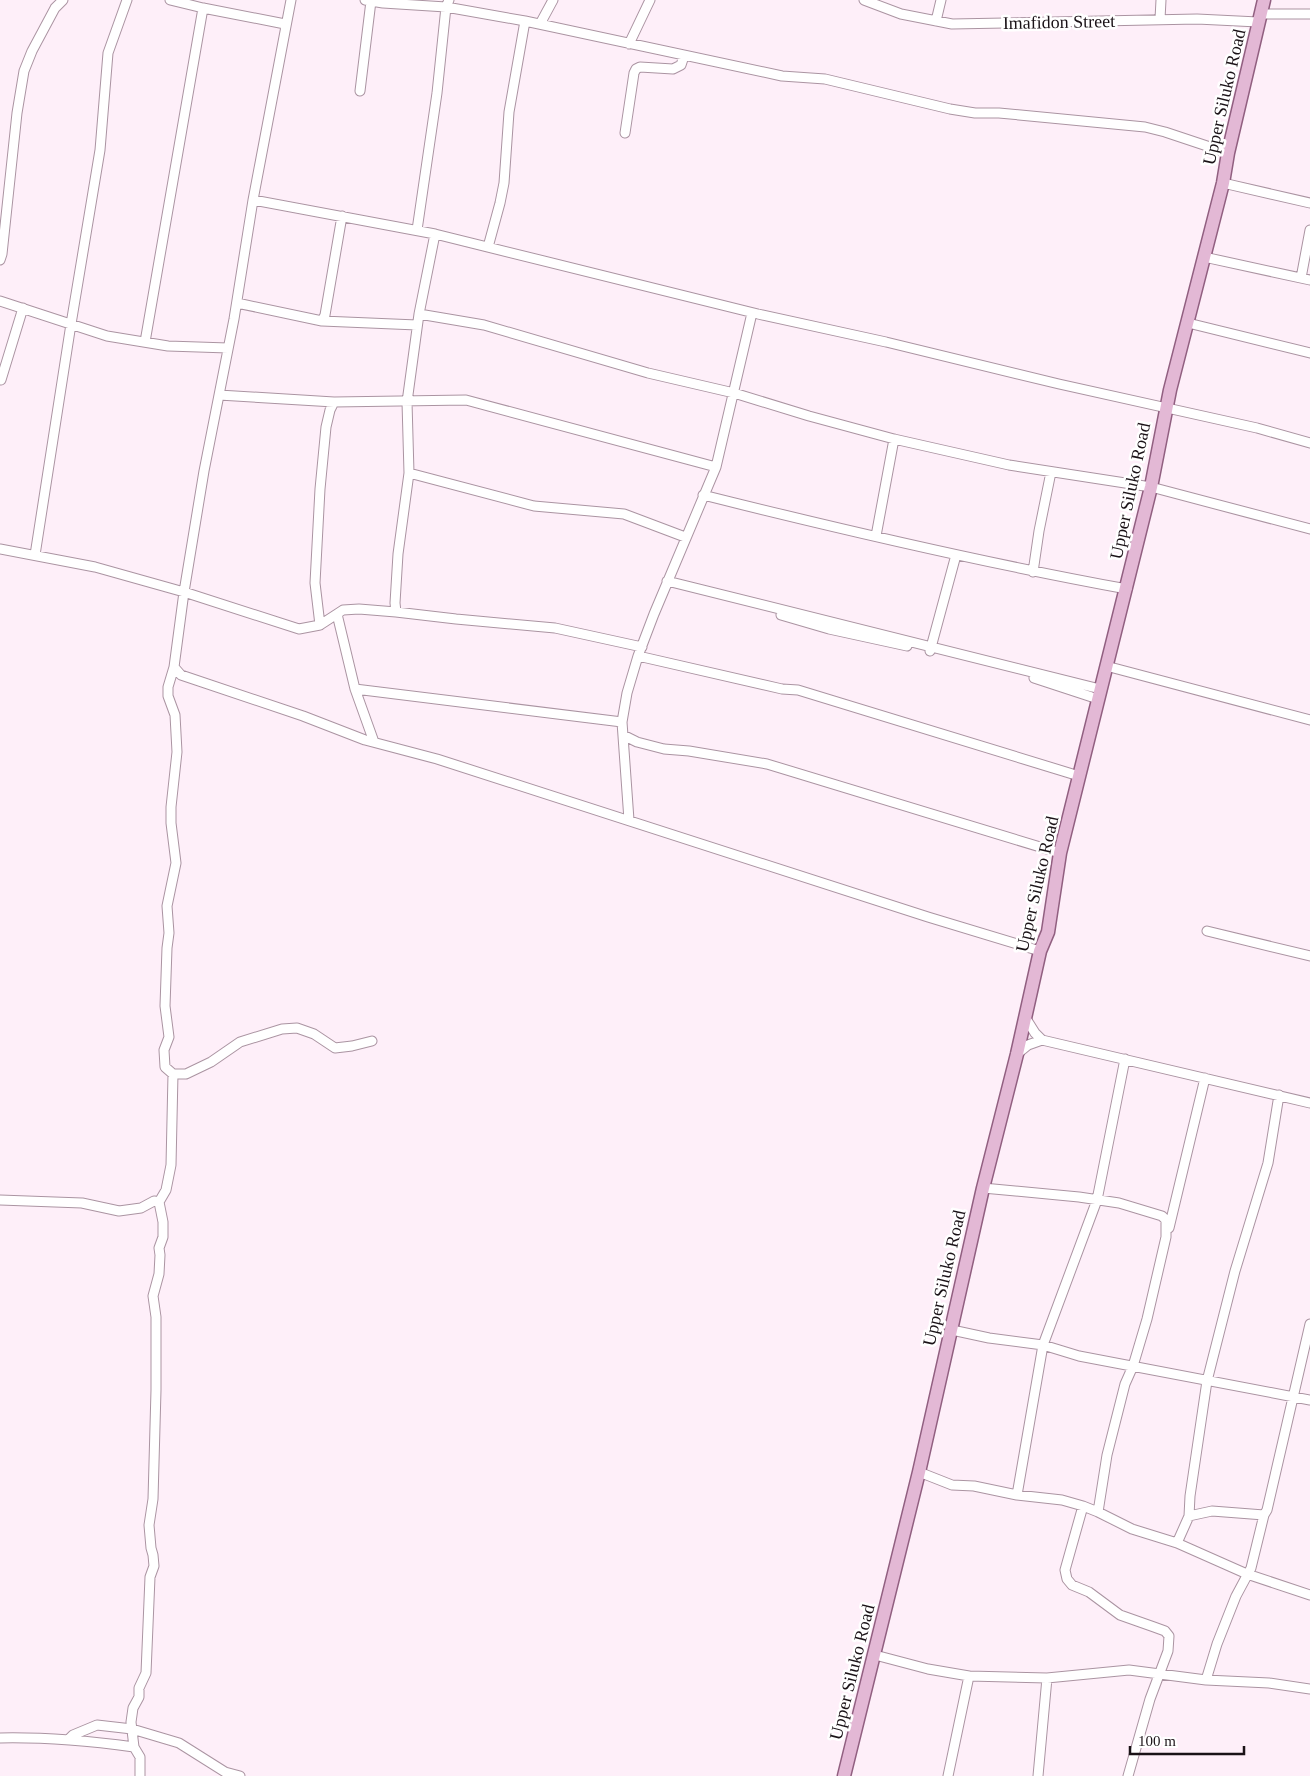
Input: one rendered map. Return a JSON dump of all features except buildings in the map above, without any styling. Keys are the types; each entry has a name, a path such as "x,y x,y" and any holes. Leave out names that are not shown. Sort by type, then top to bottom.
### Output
{"main road":[{"name":"Upper Siluko Road","path":"844,1776 919,1472 983,1188 1017,1054 1040,951 1048,932 1060,853 1152,487 1166,408 1223,183 1228,153 1264,0"}],"street":[{"path":"0,260 17,113 24,71 32,51 55,8 63,0"},
{"path":"35,556 100,150 108,53 127,0"},
{"path":"170,0 286,24"},
{"path":"291,0 253,200 237,303 184,592 174,668 168,687 168,696 175,715 177,752 171,808 176,863 167,906 169,933 165,1006 169,1037 164,1050 165,1067 173,1074 186,1074 211,1062 240,1042 282,1029 297,1028 314,1034 335,1048 372,1042"},
{"path":"540,24 553,0"},
{"path":"629,44 650,0"},
{"name":"Imafidon Street","path":"864,0 901,14 936,21 973,24 1259,18 1310,14"},
{"path":"936,21 941,0"},
{"path":"1160,20 1162,0"},
{"path":"360,91 368,1 447,4 782,76 825,78 950,109 975,113 999,113 1145,128 1165,132 1228,153"},
{"path":"417,230 447,4"},
{"path":"145,342 203,8"},
{"path":"488,247 504,183 509,112 525,21"},
{"path":"625,133 636,69 640,67 673,69 682,64 684,56"},
{"path":"1223,183 1310,203"},
{"path":"253,200 435,234 752,313 1257,428 1310,443"},
{"path":"322,320 342,216"},
{"path":"1300,278 1310,230"},
{"path":"396,612 398,554 409,473 407,402 417,325 435,234"},
{"path":"1204,257 1310,280"},
{"path":"0,300 107,336 168,346 228,348"},
{"path":"237,303 322,320 417,325"},
{"path":"0,380 23,308"},
{"path":"629,820 622,722 627,692 638,656 667,581 716,467 752,313"},
{"path":"419,314 484,324 648,373 734,392 809,416 894,439 1009,465 1152,487 1310,529"},
{"path":"1188,322 1310,353"},
{"path":"219,395 334,402 466,400 716,467"},
{"path":"320,625 315,583 320,489 326,427 334,402"},
{"path":"876,536 894,439"},
{"path":"1033,572 1051,472"},
{"path":"409,473 534,506 624,514 685,538"},
{"path":"703,495 1033,572 1127,589"},
{"path":"0,549 95,567 184,592 299,628 320,625 343,610 359,609 555,628 642,647"},
{"path":"932,649 958,555"},
{"path":"667,581 1099,694"},
{"path":"337,614 355,689 374,742"},
{"path":"781,615 829,629 932,649"},
{"path":"638,656 773,687 798,690 1079,776"},
{"path":"1106,666 1310,720"},
{"path":"174,668 184,676 374,742 437,759 928,917 1040,951"},
{"path":"355,689 622,722"},
{"path":"623,734 637,742 664,749 689,751 767,764 1060,853"},
{"path":"1207,931 1310,956"},
{"path":"1025,1017 1042,1040 1310,1103"},
{"path":"1017,1054 1028,1045 1042,1040"},
{"path":"1017,1495 1043,1346 1096,1200 1125,1059"},
{"path":"159,1202 166,1190 171,1165 173,1074"},
{"path":"1098,1512 1107,1455 1125,1384 1133,1366 1147,1319 1205,1078"},
{"path":"1177,1543 1189,1516 1190,1496 1207,1381 1235,1271 1268,1163 1279,1095"},
{"path":"983,1188 1120,1204 1162,1216 1168,1225 1166,1237"},
{"path":"0,1200 82,1203 118,1211 141,1208 154,1201 159,1202"},
{"path":"140,1776 140,1756 134,1747 131,1722 133,1708 139,1697 139,1688 146,1673 150,1577 154,1566 149,1520 152,1513 156,1390 156,1317 153,1296 159,1274 159,1248 163,1222 162,1207 159,1202"},
{"path":"1206,1680 1217,1644 1251,1568 1264,1514 1267,1510 1310,1324"},
{"path":"952,1330 1043,1346 1079,1356 1310,1400"},
{"path":"919,1472 948,1484 974,1486 1017,1495 1062,1500 1083,1506 1132,1529 1177,1543 1247,1574 1310,1595"},
{"path":"1083,1506 1065,1570 1066,1579 1072,1585 1089,1592 1120,1615 1165,1631 1169,1636 1169,1642 1141,1727 1128,1776"},
{"path":"1189,1516 1212,1511 1264,1514"},
{"path":"875,1655 928,1669 969,1676 1047,1678 1129,1670 1187,1676 1206,1680 1269,1683 1310,1689"},
{"path":"948,1776 969,1676"},
{"path":"1038,1776 1047,1678"},
{"path":"68,1740 72,1735 97,1725 132,1729 180,1743 225,1772 240,1776"},
{"path":"0,1738 68,1740 134,1747"}]}
